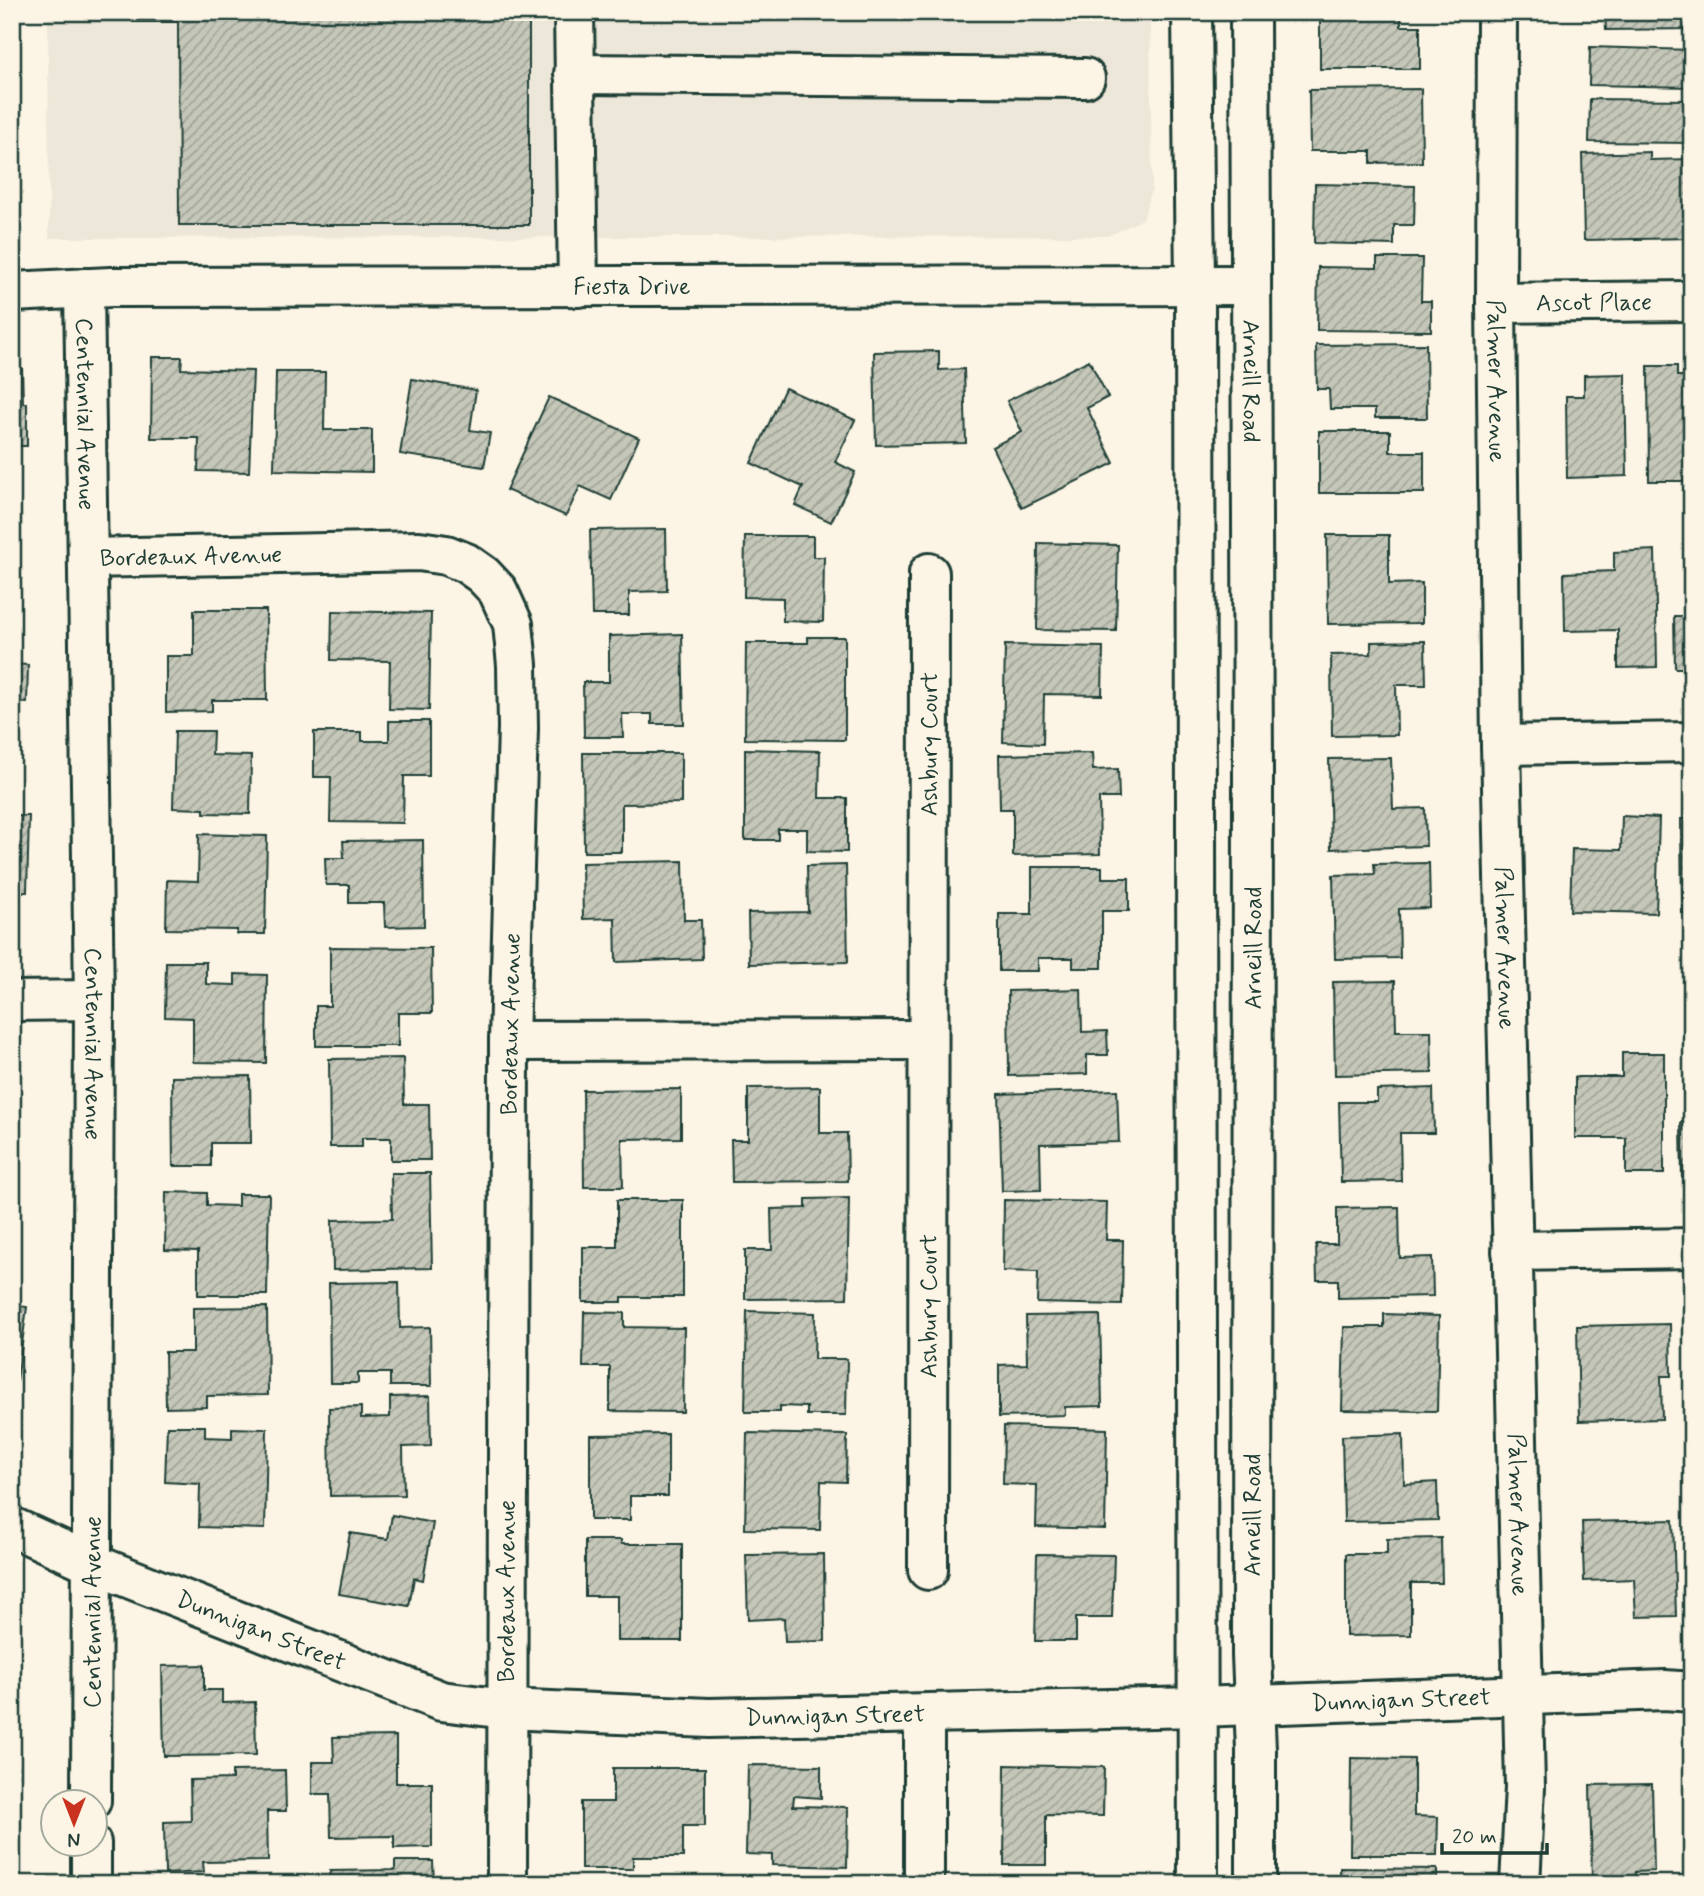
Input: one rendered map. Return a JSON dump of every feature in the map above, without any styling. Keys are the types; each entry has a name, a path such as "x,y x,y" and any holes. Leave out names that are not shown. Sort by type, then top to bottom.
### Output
{"street":[{"path":"574,12 578,286"},
{"path":"1192,12 1195,285 1198,1884"},
{"name":"Arneill Road","path":"1250,12 1252,1655 1256,1750 1256,1884"},
{"name":"Palmer Avenue","path":"1497,12 1496,303 1501,745 1525,1787 1520,1884"},
{"path":"574,74 1085,78"},
{"name":"Fiesta Drive","path":"12,292 84,288 1251,285"},
{"name":"Centennial Avenue","path":"84,288 94,1000 91,1787"},
{"name":"Ascot Place","path":"1496,303 1692,301"},
{"name":"Bordeaux Avenue","path":"88,558 419,551 446,555 466,563 483,575 498,591 513,624 518,728 509,1041 507,1884"},
{"name":"Ashbury Court","path":"928,1570 929,573"},
{"path":"1501,745 1692,742"},
{"path":"12,1001 94,1000"},
{"path":"509,1041 927,1040"},
{"path":"1513,1251 1692,1248"},
{"name":"Dunnigan Street","path":"12,1527 93,1564 441,1701 506,1709 709,1718 1198,1707 1665,1690 1692,1692"},
{"path":"924,1714 924,1884"},
{"path":"91,1857 91,1884"}],"shaded area":[{"path":"48,12 1150,12 1152,189 1143,219 1108,236 49,238"}],"building":[{"path":"133,12 529,12 529,225 179,225 178,22 133,22"},
{"path":"1320,12 1401,12 1401,26 1420,26 1420,69 1320,69"},
{"path":"1605,12 1692,12 1692,29 1606,30"},
{"path":"1590,47 1692,50 1692,87 1589,85"},
{"path":"1421,89 1422,162 1371,163 1371,151 1310,151 1309,90"},
{"path":"1590,99 1692,100 1692,143 1589,142"},
{"path":"1650,152 1650,160 1692,159 1692,238 1584,240 1582,154"},
{"path":"1315,184 1415,186 1414,225 1394,225 1394,245 1314,243"},
{"path":"1377,258 1422,258 1421,301 1431,301 1431,331 1317,330 1318,267 1377,268"},
{"path":"1426,344 1427,418 1375,418 1375,409 1330,409 1329,389 1317,389 1316,345"},
{"path":"939,351 939,370 964,369 966,443 876,445 874,352"},
{"path":"152,357 182,357 181,369 253,371 249,472 198,471 199,438 151,438"},
{"path":"1089,360 1108,397 1087,408 1114,463 1022,508 992,447 1022,432 1007,401"},
{"path":"1648,366 1677,366 1677,376 1692,376 1692,481 1649,481"},
{"path":"12,368 22,368 23,403 27,403 27,446 12,446"},
{"path":"276,372 325,372 324,430 372,430 372,472 274,470"},
{"path":"1625,374 1627,476 1567,478 1566,396 1584,396 1584,375"},
{"path":"412,379 476,390 470,430 490,433 484,467 400,454"},
{"path":"785,388 855,420 835,462 855,472 831,522 795,505 803,487 751,463"},
{"path":"549,397 639,438 611,500 580,486 566,516 506,490"},
{"path":"1319,431 1390,431 1390,452 1424,452 1424,493 1319,493"},
{"path":"666,529 667,591 629,592 629,615 592,615 590,530"},
{"path":"1327,535 1389,535 1389,584 1422,583 1422,623 1328,624"},
{"path":"745,536 813,536 813,557 824,557 823,622 783,621 783,598 744,597"},
{"path":"1038,543 1118,545 1116,631 1037,630"},
{"path":"1655,550 1657,667 1618,668 1618,630 1565,631 1564,573 1614,571 1614,552"},
{"path":"1684,574 1692,574 1692,668 1675,668 1674,616 1685,616"},
{"path":"194,610 266,610 267,700 212,700 212,711 166,712 166,656 194,656"},
{"path":"332,611 431,613 429,710 389,709 390,661 331,660"},
{"path":"682,634 684,724 652,724 652,714 622,714 623,737 584,737 583,682 609,682 609,636"},
{"path":"808,637 845,637 845,740 745,739 746,643 808,643"},
{"path":"1425,641 1426,685 1396,685 1397,735 1332,736 1331,655 1371,654 1371,642"},
{"path":"1005,645 1103,647 1102,695 1044,694 1043,744 1003,742"},
{"path":"12,664 28,665 27,703 12,702"},
{"path":"389,721 429,721 429,776 404,776 403,823 330,822 331,777 314,777 314,732 362,732 362,741 389,741"},
{"path":"175,731 213,731 212,755 251,756 250,814 204,813 204,809 173,808"},
{"path":"745,749 820,751 819,798 847,798 847,852 807,851 807,829 778,829 778,840 745,840"},
{"path":"583,753 681,753 681,803 622,804 622,852 584,852"},
{"path":"1092,753 1093,770 1118,769 1119,798 1099,798 1100,854 1013,856 1013,809 1000,809 999,755"},
{"path":"1391,758 1393,809 1425,808 1426,846 1331,849 1329,759"},
{"path":"12,816 29,816 27,892 12,892"},
{"path":"1622,816 1659,818 1656,913 1570,911 1572,849 1621,850"},
{"path":"1681,819 1692,819 1692,913 1682,913"},
{"path":"199,834 267,836 265,934 237,934 237,930 166,929 167,880 198,881"},
{"path":"423,840 424,926 385,927 384,903 349,903 349,885 326,885 325,858 344,858 343,841"},
{"path":"683,861 684,920 701,920 702,959 616,962 615,918 583,919 582,863"},
{"path":"1429,863 1430,908 1399,909 1400,958 1335,959 1333,875 1375,874 1374,864"},
{"path":"846,865 848,962 749,964 748,913 808,912 807,866"},
{"path":"1032,867 1102,867 1102,878 1129,878 1129,911 1102,911 1102,968 1073,968 1073,958 1038,958 1038,971 999,971 999,914 1032,914"},
{"path":"330,947 431,948 432,1013 398,1013 398,1046 316,1046 316,1006 330,1006"},
{"path":"166,962 206,962 206,984 235,985 235,974 267,975 266,1063 193,1062 193,1018 165,1017"},
{"path":"1395,981 1396,1031 1431,1031 1432,1073 1335,1075 1333,982"},
{"path":"1081,989 1082,1032 1107,1031 1108,1055 1087,1055 1087,1074 1009,1076 1008,991"},
{"path":"1622,1053 1664,1053 1664,1174 1626,1174 1626,1138 1575,1138 1575,1077 1622,1077"},
{"path":"403,1058 404,1104 429,1104 430,1160 391,1160 391,1138 362,1138 362,1147 330,1147 329,1059"},
{"path":"12,1075 18,1075 20,1205 12,1205"},
{"path":"250,1076 251,1143 211,1143 211,1166 173,1166 172,1077"},
{"path":"820,1087 820,1133 847,1133 848,1181 732,1182 731,1140 748,1140 748,1088"},
{"path":"1433,1088 1434,1133 1400,1133 1401,1181 1341,1182 1339,1102 1377,1102 1377,1090"},
{"path":"681,1089 681,1138 622,1139 623,1187 584,1187 583,1090"},
{"path":"1117,1090 1119,1142 1040,1144 1041,1190 1002,1191 999,1094"},
{"path":"1681,1122 1692,1122 1692,1177 1682,1177"},
{"path":"391,1173 430,1173 432,1268 333,1270 332,1220 392,1219"},
{"path":"166,1192 207,1193 207,1205 238,1206 238,1194 269,1194 267,1295 198,1295 198,1251 165,1250"},
{"path":"849,1198 847,1298 745,1299 745,1250 772,1250 771,1209 806,1208 806,1199"},
{"path":"617,1200 683,1200 683,1297 622,1297 622,1302 583,1302 583,1247 617,1247"},
{"path":"1004,1200 1107,1202 1106,1240 1123,1240 1122,1305 1037,1303 1038,1272 1003,1271"},
{"path":"1399,1207 1400,1258 1432,1257 1433,1296 1338,1298 1338,1280 1317,1280 1316,1244 1337,1244 1337,1208"},
{"path":"399,1282 400,1328 430,1327 431,1386 390,1386 390,1373 358,1373 358,1383 330,1383 329,1283"},
{"path":"12,1305 27,1307 17,1381 12,1381"},
{"path":"267,1307 268,1395 207,1396 207,1407 166,1408 165,1352 193,1352 193,1308"},
{"path":"747,1311 815,1313 814,1359 847,1359 846,1415 807,1415 807,1407 780,1406 780,1412 745,1412"},
{"path":"584,1312 624,1313 624,1327 684,1328 683,1412 610,1411 610,1367 583,1367"},
{"path":"1384,1314 1439,1316 1437,1411 1342,1410 1344,1327 1384,1327"},
{"path":"1100,1315 1102,1406 1065,1407 1065,1415 999,1417 999,1365 1027,1364 1026,1316"},
{"path":"1670,1324 1671,1376 1661,1376 1662,1419 1579,1421 1577,1326"},
{"path":"1689,1325 1692,1325 1692,1418"},
{"path":"430,1396 431,1446 403,1447 404,1495 330,1496 329,1408 361,1407 361,1418 390,1417 390,1397"},
{"path":"167,1426 205,1426 205,1437 232,1438 232,1428 267,1429 265,1529 199,1527 200,1484 165,1482"},
{"path":"1004,1426 1107,1429 1105,1529 1036,1527 1037,1485 1003,1484"},
{"path":"747,1433 847,1435 846,1482 821,1481 820,1530 745,1529"},
{"path":"668,1434 668,1496 630,1496 630,1520 590,1520 590,1435"},
{"path":"1403,1434 1404,1484 1437,1482 1438,1520 1344,1522 1342,1436"},
{"path":"392,1515 433,1523 423,1580 414,1578 409,1606 339,1594 350,1533 388,1539"},
{"path":"1673,1520 1676,1616 1636,1617 1634,1579 1584,1581 1582,1522"},
{"path":"1441,1538 1442,1583 1411,1583 1411,1635 1346,1636 1346,1554 1387,1554 1387,1539"},
{"path":"585,1540 621,1540 621,1544 682,1544 682,1641 617,1641 617,1596 585,1596"},
{"path":"824,1554 825,1641 785,1642 784,1618 748,1620 746,1555"},
{"path":"1037,1554 1114,1555 1112,1618 1076,1618 1076,1641 1035,1641"},
{"path":"12,1605 18,1605 16,1676 12,1676"},
{"path":"204,1665 204,1690 222,1690 222,1703 255,1702 256,1755 164,1756 162,1666"},
{"path":"12,1723 18,1723 16,1812 12,1812"},
{"path":"396,1736 396,1783 432,1783 432,1847 394,1848 394,1836 331,1837 330,1794 312,1794 312,1762 334,1762 333,1737"},
{"path":"1351,1758 1414,1759 1414,1816 1438,1817 1437,1855 1350,1855"},
{"path":"748,1765 821,1766 821,1798 794,1796 793,1806 848,1807 847,1867 772,1865 772,1855 746,1854"},
{"path":"1005,1765 1104,1767 1103,1816 1046,1815 1046,1865 1004,1865"},
{"path":"613,1768 705,1768 705,1826 683,1826 683,1857 633,1857 633,1869 581,1869 581,1802 613,1802"},
{"path":"285,1770 286,1811 267,1811 268,1861 203,1862 204,1872 165,1874 164,1822 191,1821 190,1780 232,1779 232,1771"},
{"path":"1688,1778 1692,1778 1692,1883 1690,1883"},
{"path":"1652,1784 1654,1871 1635,1872 1635,1884 1592,1884 1590,1785"},
{"path":"12,1832 16,1832 16,1884 12,1884"},
{"path":"395,1861 433,1861 434,1884 331,1884 330,1871 395,1870"},
{"path":"1340,1868 1437,1869 1437,1884 1340,1884"},
{"path":"1099,1878 1099,1884 1034,1884 1033,1879"}]}
